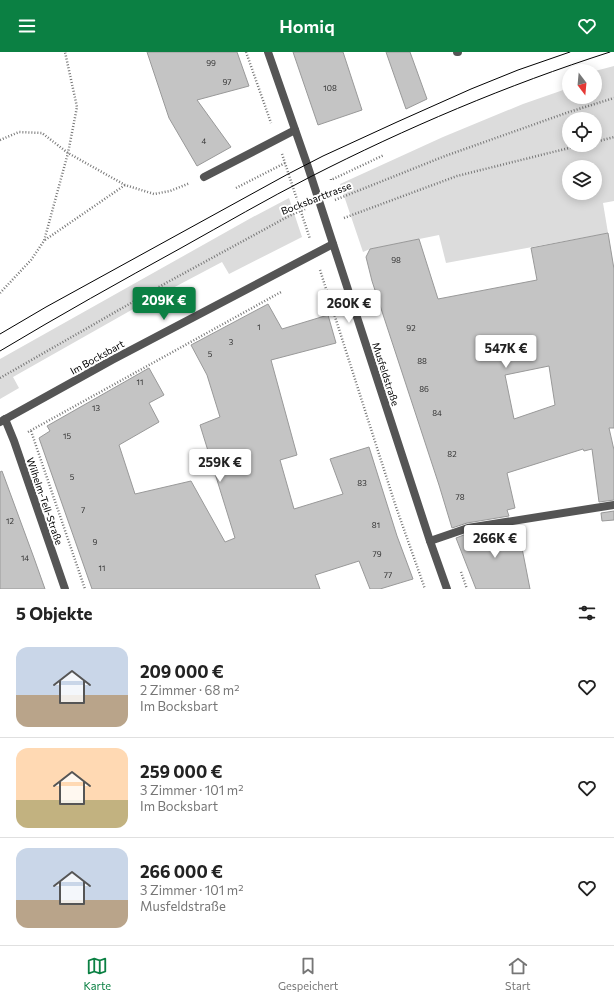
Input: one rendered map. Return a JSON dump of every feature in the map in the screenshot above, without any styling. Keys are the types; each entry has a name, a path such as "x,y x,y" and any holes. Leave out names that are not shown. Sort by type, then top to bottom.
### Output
{"street":[{"name":"Musfeldstraße","path":"268,52 447,589"},
{"path":"204,177 295,130"},
{"name":"Im Bocksbart","path":"3,421 112,360 333,244"},
{"name":"Wilhelm-Tell-Straße","path":"3,421 14,441 65,589"},
{"path":"430,541 468,528 614,505"}],"path":[{"path":"0,293 31,260 44,241 68,153 76,107 65,52"},
{"name":"Bocksbarttrasse","path":"0,378 166,283 289,216 445,156 569,112 614,98"},
{"path":"0,140 19,132 42,133 68,153 125,185 154,194 170,191 204,177"},
{"path":"602,140 614,137"},
{"path":"344,218 457,176 562,150"},
{"path":"329,174 331,180 384,155"},
{"path":"236,188 285,163"},
{"path":"44,241 125,185"},
{"path":"308,232 396,507 425,589"},
{"path":"14,441 286,290"},
{"path":"31,431 85,589"}],"shaded area":[{"path":"614,66 614,201 603,203 608,233 446,263 439,235 370,249 363,252 340,184 443,137 523,104 562,90 562,104 602,104 602,69"},
{"path":"289,198 302,237 229,274 222,262 135,308 13,377 19,388 0,399 0,359"}],"building":[{"path":"147,52 237,52 249,86 197,100 231,147 197,166 169,118"},
{"path":"293,52 343,52 362,110 318,125"},
{"path":"386,52 410,52 427,99 406,109"},
{"path":"608,233 614,269 614,428 609,428 614,450 614,500 599,502 592,449 584,451 583,449 507,473 515,508 507,510 509,516 467,523 452,528 372,281 366,257 370,249 419,239 438,299 537,280 531,248","holes":["549,366 555,405 514,419 505,375"]},
{"path":"268,304 282,329 328,315 336,343 271,360 297,455 280,460 294,509 343,494 330,459 369,447 397,536 413,579 380,589 370,589 359,561 315,575 320,589 92,589 39,438 50,431 47,426 149,368 164,395 149,403 159,422 119,445 135,494 191,481 225,542 235,538 200,425 220,417 207,375 191,345"},
{"path":"2,471 45,589 0,589 0,472"},
{"path":"614,511 614,520 602,521 601,513"},
{"path":"513,526 522,548 530,589 476,589 456,538 469,533"}],"tram line":[{"path":"0,334 46,307 323,156 471,89 518,70 570,52"},
{"path":"0,351 90,298 294,185 346,159 457,108 610,52"}]}
